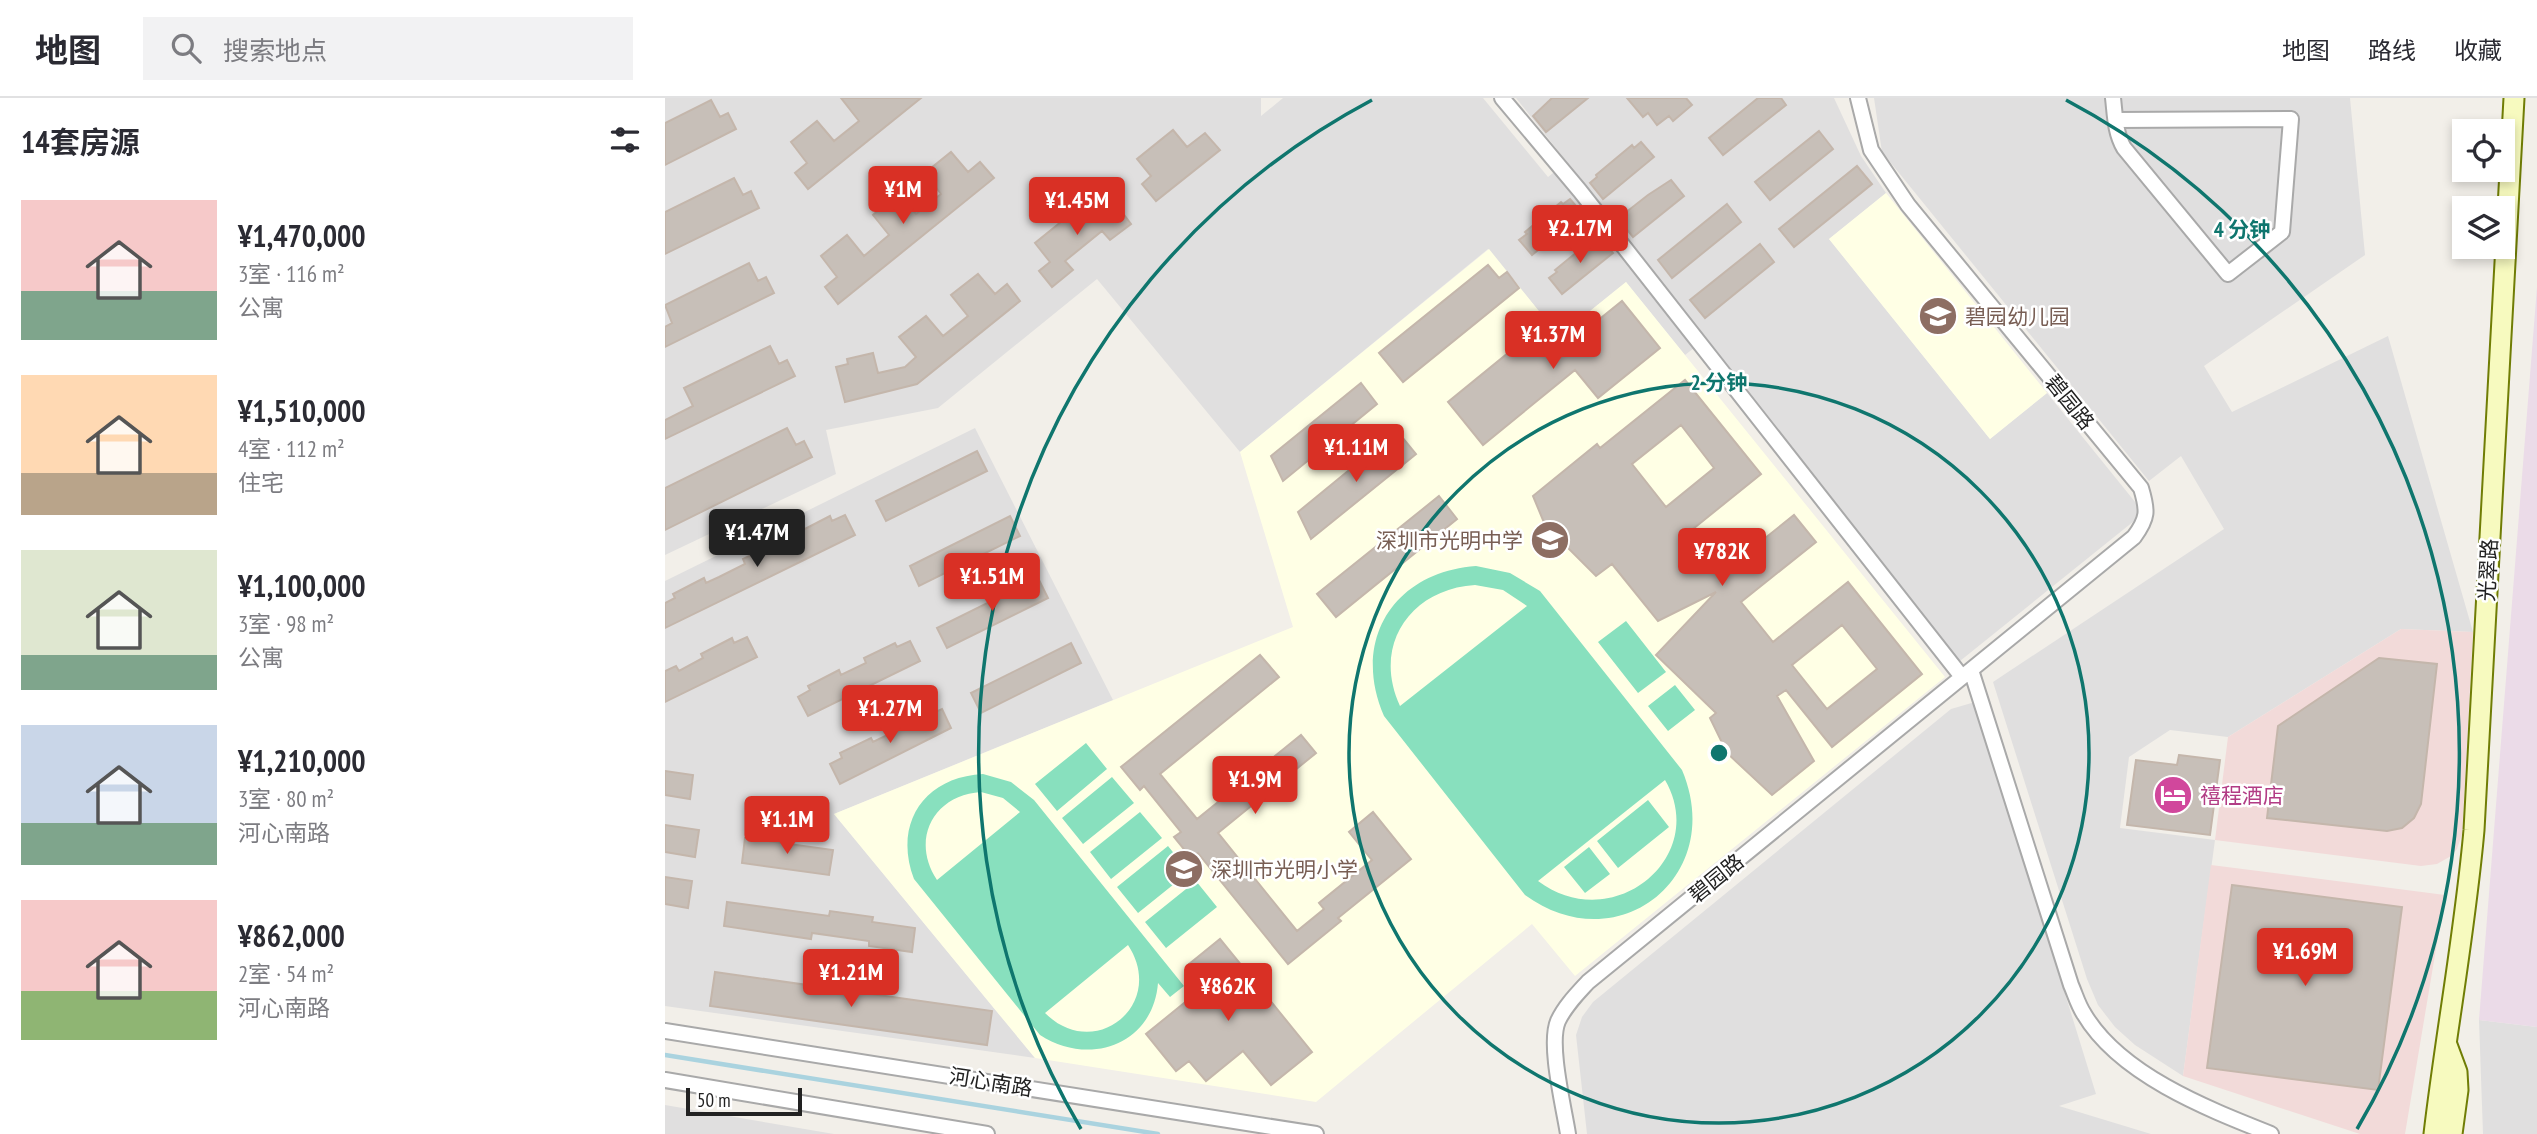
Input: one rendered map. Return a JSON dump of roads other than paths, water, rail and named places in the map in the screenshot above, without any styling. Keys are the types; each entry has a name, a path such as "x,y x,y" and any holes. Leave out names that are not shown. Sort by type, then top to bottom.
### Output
{"street":[{"path":"1502,98 1580,191 1967,673 2083,1014 2102,1039 2124,1059 2149,1075 2215,1112 2271,1134"},
{"name":"碧园路","path":"1568,1134 1554,1039 1557,1023 1570,1002 1588,982 2134,537 2145,522 2146,505 2141,488 1908,205 1871,149 1858,98"},
{"path":"2113,98 2116,120 2119,139 2124,148 2228,274 2282,232 2291,119 2116,120"},
{"name":"光翠路","path":"2434,1134 2445,1041 2467,902 2474,830 2514,98"},
{"name":"河心南路","path":"665,1031 1316,1134"},
{"name":"光翠路","path":"2445,1041 2457,1072 2458,1090 2452,1134"},
{"path":"665,1080 987,1134"}],"waterway":[{"path":"665,1055 1158,1134"}],"place":[{"name":"碧园幼儿园","path":"1938,316"},
{"name":"深圳市光明中学","path":"1550,540"},
{"name":"禧程酒店","path":"2173,795"},
{"name":"深圳市光明小学","path":"1184,869"}]}
